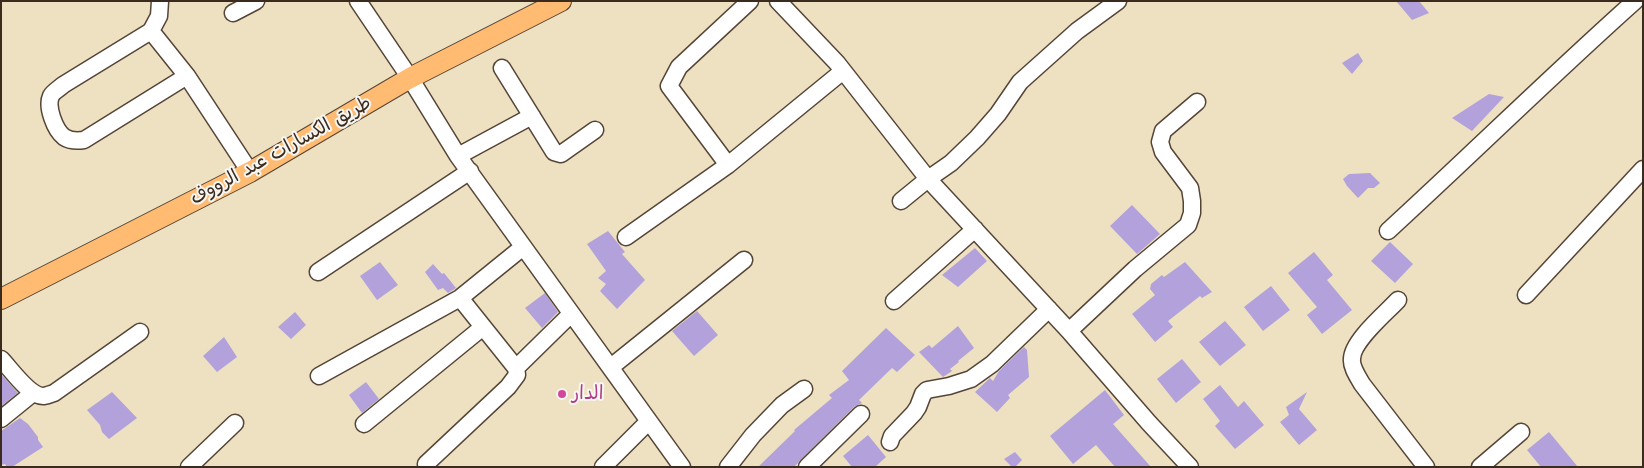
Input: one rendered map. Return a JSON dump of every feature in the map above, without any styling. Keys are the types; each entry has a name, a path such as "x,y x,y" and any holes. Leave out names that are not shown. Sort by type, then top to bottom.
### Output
{"main road":[{"name":"طريق الكسارات عبد الرووف","path":"1,299 250,172 410,78 561,1"}],"street":[{"path":"160,1 159,16 151,31 63,85 51,96 52,120 64,137 74,141 84,140 188,76"},
{"path":"233,13 256,1"},
{"path":"358,1 410,78 458,156 682,467"},
{"path":"728,165 669,86 679,67 750,1"},
{"path":"778,1 843,71 928,179 1069,331 1184,465"},
{"path":"901,201 928,179 952,163 977,138 998,114 1020,82 1077,31 1118,1"},
{"path":"1388,230 1485,141 1563,65 1635,1"},
{"path":"151,31 188,76 250,172"},
{"path":"502,68 554,152 561,154 595,130"},
{"path":"626,237 728,165 843,71"},
{"path":"1069,331 1135,269 1188,225 1192,213 1190,188 1163,152 1160,142 1163,131 1196,102"},
{"path":"458,156 532,116"},
{"path":"1526,295 1643,169"},
{"path":"318,272 470,172"},
{"path":"894,301 975,229"},
{"path":"319,376 460,298 522,247"},
{"path":"611,367 744,260"},
{"path":"426,464 508,387 517,375 516,368 482,328 460,298"},
{"path":"1398,300 1356,345 1352,359 1362,384 1426,467"},
{"path":"890,442 892,436 918,407 923,394 927,390 949,386 971,378 992,364 1049,310"},
{"path":"516,368 571,314"},
{"path":"364,424 482,328"},
{"path":"1,358 33,393 44,397 54,393 140,332"},
{"path":"728,467 753,435 782,405 804,389"},
{"path":"1,419 33,393"},
{"path":"806,467 860,414"},
{"path":"603,467 649,420"},
{"path":"189,467 235,423"},
{"path":"1480,467 1521,432"}],"building":[{"path":"1396,1 1419,1 1429,13 1412,20"},
{"path":"1358,53 1363,61 1352,74 1342,63"},
{"path":"1489,94 1504,97 1472,131 1452,118"},
{"path":"1370,173 1380,183 1374,188 1368,188 1358,198 1343,179 1349,174"},
{"path":"1132,205 1160,234 1137,254 1110,226"},
{"path":"608,231 625,252 622,254 645,280 617,309 600,291 606,284 598,278 606,271 587,244"},
{"path":"1390,242 1413,264 1395,283 1371,261"},
{"path":"975,248 987,261 958,287 942,275"},
{"path":"1314,252 1333,275 1327,280 1352,310 1322,334 1307,315 1317,307 1288,273"},
{"path":"380,262 398,285 377,300 360,276"},
{"path":"1185,262 1212,292 1202,298 1200,296 1168,321 1173,327 1155,342 1132,314 1155,295 1150,289 1151,284 1162,275 1164,277"},
{"path":"433,264 442,274 444,273 456,288 448,293 443,288 438,290 425,272"},
{"path":"1271,286 1290,310 1263,331 1244,307"},
{"path":"545,293 558,312 542,328 525,308"},
{"path":"697,311 718,335 694,356 672,331"},
{"path":"295,312 306,325 291,339 278,327"},
{"path":"1225,321 1246,345 1220,366 1199,342"},
{"path":"958,326 974,348 950,369 952,371 943,377 919,352 929,345 932,348"},
{"path":"886,328 915,355 897,372 892,368 859,400 862,403 854,407 794,467 758,467 794,430 832,398 829,395 849,380 842,371"},
{"path":"224,337 237,357 217,372 203,356"},
{"path":"1024,347 1027,350 1029,377 1008,395 1010,398 997,412 975,392 990,378 993,381 999,371"},
{"path":"1182,359 1201,382 1176,403 1157,379"},
{"path":"1,374 18,393 1,406"},
{"path":"366,382 379,399 362,413 349,395"},
{"path":"1220,385 1238,407 1244,401 1264,425 1235,449 1215,426 1220,421 1203,399"},
{"path":"1105,390 1124,415 1113,424 1151,467 1115,467 1096,445 1073,464 1050,436"},
{"path":"112,392 137,418 109,439 87,410"},
{"path":"1307,392 1299,409 1317,430 1299,445 1280,422 1289,415 1286,407"},
{"path":"20,418 28,424 43,447 12,467 7,467 5,464 1,465 1,431"},
{"path":"1549,432 1578,467 1541,467 1527,450"},
{"path":"868,435 886,457 875,467 852,467 843,456"},
{"path":"1015,452 1022,460 1015,467 1012,467 1004,459"}],"place":[{"name":"الدار","path":"562,394"}]}
